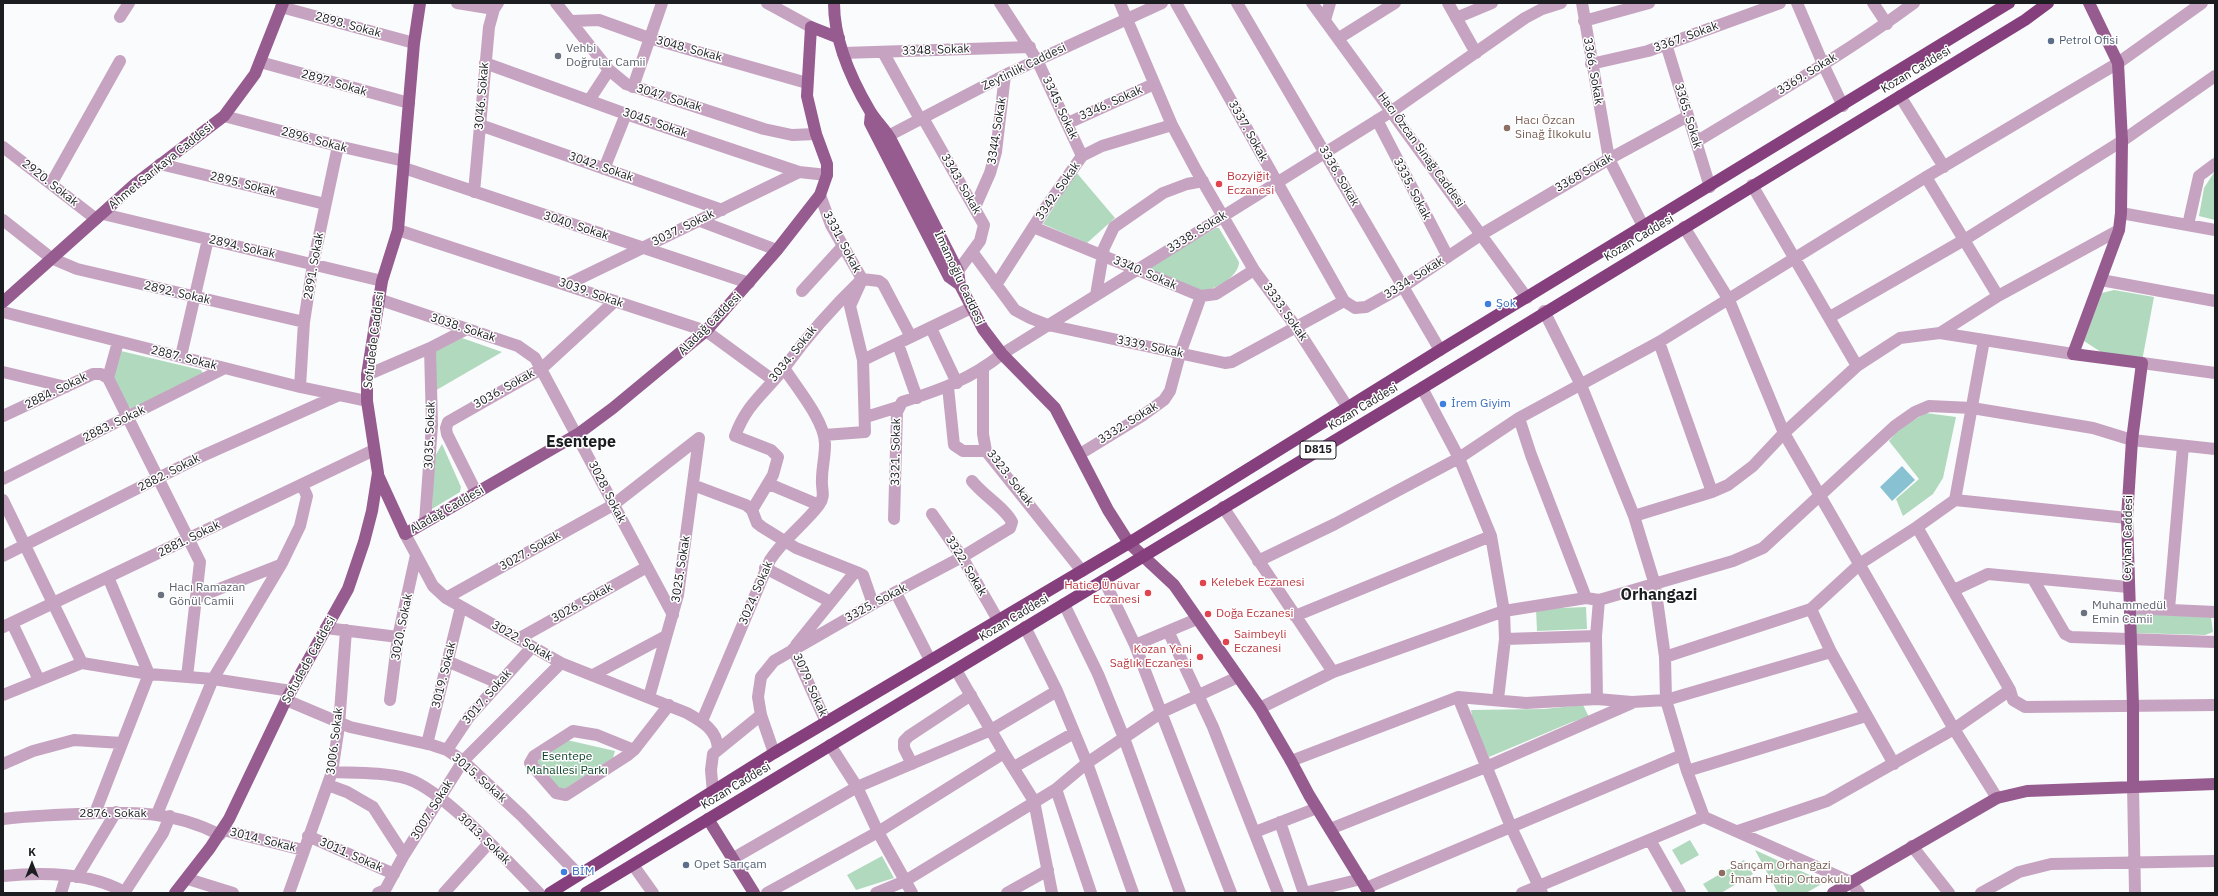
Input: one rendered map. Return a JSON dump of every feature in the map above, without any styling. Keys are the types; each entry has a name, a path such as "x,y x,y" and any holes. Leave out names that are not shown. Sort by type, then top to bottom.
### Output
{"highway":[{"name":"Kozan Caddesi","path":"550,893 713,793 774,753 1129,544 1440,350 1843,106 1993,7 2009,3"},
{"name":"Kozan Caddesi","path":"586,893 1422,388 1544,311 2025,20 2048,3"}],"main road":[{"name":"Sofudede Caddesi","path":"176,893 221,833 289,695 342,601 353,575 372,510 378,473 367,401 367,375 378,299 398,230 414,43 420,3"},
{"name":"İmamoğlu Caddesi","path":"834,3 834,16 843,54 871,113 888,136 958,271 960,285 983,329 1002,354 1055,408 1108,510 1129,544 1144,556 1174,585 1260,708 1292,761 1317,808 1365,887"},
{"path":"2089,3 2118,63 2122,142 2122,213 2119,230 2073,354 2142,363"},
{"name":"Ahmet Sarıkaya Caddesi","path":"3,303 51,258 160,164 224,116 247,86 260,62 282,5"},
{"path":"811,27 839,38"},
{"name":"Aladağ Caddesi","path":"405,534 578,434 653,377 706,331 777,250 820,195 827,175 827,164 816,134 808,96 807,82 811,27"},
{"path":"871,113 870,123 938,256 949,277 960,285"},
{"name":"Ceyhan Caddesi","path":"2133,786 2133,706 2128,587 2127,518 2132,440 2142,363"},
{"name":"3022. Sokak","path":"378,473 405,534"},
{"path":"1833,893 1997,798 2027,791 2215,784"},
{"path":"708,819 754,893"}],"street":[{"path":"120,17 129,3"},
{"path":"457,3 496,6"},
{"name":"3047. Sokak","path":"556,3 609,70 619,80 633,87 764,129 792,135 816,134"},
{"path":"633,87 662,3"},
{"path":"767,3 811,27"},
{"name":"3345. Sokak","path":"1000,3 1030,47 1037,60 1068,122 1082,156"},
{"name":"3333. Sokak","path":"1120,3 1172,125 1203,181 1254,270 1296,327 1348,408"},
{"name":"Zeytinlik Caddesi","path":"888,136 1005,75 1162,3"},
{"name":"3337. Sokak","path":"1176,3 1344,301"},
{"name":"3336. Sokak","path":"1237,3 1326,152 1440,350"},
{"name":"Hacı Özcan Sinağ Caddesi","path":"1312,3 1482,234 1527,298"},
{"path":"1325,20 1330,3"},
{"path":"1339,38 1395,3"},
{"path":"1448,3 1476,53"},
{"path":"1456,18 1492,3"},
{"name":"3338. Sokak","path":"952,385 983,369 1002,354 1392,111 1534,12 1561,3"},
{"name":"3366. Sokak","path":"1582,3 1591,64 1609,158 1643,226"},
{"path":"1584,21 1649,3"},
{"name":"3367. Sokak","path":"1591,64 1641,54 1780,3"},
{"path":"1797,3 1843,106"},
{"path":"1873,3 1886,24"},
{"name":"3369. Sokak","path":"1696,142 1886,24 1914,3"},
{"path":"1258,561 1335,524 1459,458 1519,418 1659,342 1729,300 1795,257 2118,63 2202,3"},
{"name":"2898. Sokak","path":"282,5 414,43"},
{"name":"3046. Sokak","path":"474,192 489,27 496,6"},
{"name":"3048. Sokak","path":"571,21 599,20 649,38 807,82"},
{"name":"3365. Sokak","path":"1666,44 1710,187"},
{"name":"3348. Sokak","path":"843,54 1030,47"},
{"name":"3343. Sokak","path":"883,52 921,119 975,207 984,225 984,230 973,253 958,271"},
{"path":"51,184 120,61"},
{"name":"2897. Sokak","path":"260,62 409,103"},
{"name":"3045. Sokak","path":"485,63 590,99 626,114 800,172 827,175"},
{"path":"590,99 609,70"},
{"name":"3344. Sokak","path":"975,207 996,152 1005,75"},
{"path":"1830,317 1964,240 2122,142 2215,76"},
{"name":"3346. Sokak","path":"1068,122 1154,84"},
{"path":"1900,96 1944,167"},
{"path":"604,169 626,114"},
{"name":"2896. Sokak","path":"224,116 404,165"},
{"name":"3368 Sokak","path":"1482,234 1609,158 1688,116"},
{"name":"3335. Sokak","path":"1377,120 1448,257"},
{"name":"3042. Sokak","path":"480,125 722,210"},
{"name":"3342. Sokak","path":"996,285 1033,227 1082,156 1102,146 1172,125"},
{"name":"2891. Sokak","path":"300,387 304,322 313,264 338,146"},
{"name":"2920. Sokak","path":"3,147 51,184 100,216"},
{"name":"2895. Sokak","path":"160,164 325,204"},
{"path":"2188,225 2199,176 2215,164"},
{"name":"3040. Sokak","path":"404,165 474,192 749,283"},
{"name":"3037. Sokak","path":"566,285 800,172"},
{"path":"1926,178 1998,296"},
{"path":"1096,295 1103,256 1110,233 1121,221 1163,193 1187,184 1203,181"},
{"path":"1752,185 1830,317 1857,366"},
{"name":"3331. Sokak","path":"820,195 831,225 862,279 879,281 883,284 911,337"},
{"path":"2122,213 2215,230"},
{"name":"2894. Sokak","path":"100,216 208,239 382,281"},
{"name":"2892. Sokak","path":"3,220 51,258 91,273 304,322"},
{"path":"700,221 777,250"},
{"name":"3340. Sokak","path":"1033,227 1201,296"},
{"path":"1684,227 1729,300 1784,433 1820,497 1861,563 1954,729 1997,798"},
{"name":"3039. Sokak","path":"398,230 706,331 773,380"},
{"path":"1940,333 1998,296 2119,230"},
{"name":"3334. Sokak","path":"1344,301 1355,308 1366,307 1404,286 1482,234"},
{"path":"181,356 208,239"},
{"path":"802,291 843,246"},
{"name":"3339. Sokak","path":"973,253 1016,310 1030,318 1048,325 1225,363 1232,362 1344,301"},
{"path":"1201,296 1216,294 1254,270"},
{"path":"824,435 865,432 866,417 863,360 850,306 862,279"},
{"name":"3034. Sokak","path":"769,484 778,461 776,453 735,436 748,409 784,368 820,320 862,279"},
{"path":"2101,280 2215,301"},
{"name":"3332. Sokak","path":"1080,454 1142,416 1164,400 1170,391 1180,354 1201,296"},
{"name":"3038. Sokak","path":"378,299 526,350 535,358 541,369"},
{"name":"3036. Sokak","path":"476,492 447,434 446,428 448,422 541,369 615,301"},
{"name":"2887. Sokak","path":"3,303 118,342 181,356 337,396 367,401"},
{"path":"863,360 971,308"},
{"path":"1544,311 1581,385 1634,516 1655,585 1665,658 1666,700 1687,771 1704,817"},
{"path":"931,328 952,385 954,445 963,451 986,451"},
{"path":"367,375 430,348 465,330"},
{"path":"1634,516 1712,492 1728,485 1753,466 1784,433 1857,366 1900,338 1940,333 2073,354"},
{"path":"1954,500 1984,340"},
{"path":"118,342 108,378 200,562 187,677"},
{"path":"1659,342 1712,492"},
{"path":"898,344 916,398"},
{"name":"3035. Sokak","path":"425,522 432,425 430,348"},
{"path":"2142,363 2215,373"},
{"name":"2883. Sokak","path":"3,478 225,368"},
{"path":"752,510 769,484 819,505 824,495 822,483 826,445 824,435 811,408 784,368"},
{"name":"3028. Sokak","path":"541,369 578,434 613,505 673,615"},
{"name":"3323. Sokak","path":"983,369 983,434 986,451 1082,571"},
{"path":"3,372 66,387"},
{"name":"2884. Sokak","path":"3,416 93,374 101,374 108,378"},
{"name":"3321. Sokak","path":"894,519 898,407 902,402 952,385"},
{"path":"1422,388 1459,458 1491,536 1504,611 1505,639 1498,699"},
{"name":"2882. Sokak","path":"3,556 200,457 337,396"},
{"path":"1260,708 1333,672 1504,611 1586,598 1599,600 1655,585 1733,561 1764,548 1896,426 1915,412 1929,406 1972,408 2093,428 2132,440 2215,449"},
{"path":"866,417 898,407"},
{"path":"1519,418 1531,455 1586,598"},
{"name":"3027. Sokak","path":"446,598 613,505 699,438"},
{"name":"3025. Sokak","path":"649,696 673,615 680,579 699,438"},
{"path":"2169,609 2183,446"},
{"name":"2881. Sokak","path":"7,625 374,450"},
{"name":"3325. Sokak","path":"774,753 761,715 758,697 761,677 774,662 793,649 873,604 962,557 1006,531 1012,522 1009,516 985,496 972,481"},
{"path":"157,814 213,679 280,565 300,526 307,496 302,485"},
{"path":"693,485 740,502 752,510 757,523 762,527 805,553 863,575 873,604"},
{"path":"3,500 82,663 3,694"},
{"path":"1665,658 1811,609 1861,563 1917,527 1954,500 2127,518"},
{"name":"3024. Sokak","path":"702,721 765,568 784,539 819,505"},
{"path":"1223,507 1333,672"},
{"name":"3322. Sokak","path":"932,514 962,557 998,620"},
{"path":"1917,527 2010,690 2013,700 2024,707 2215,705"},
{"name":"3022. Sokak","path":"405,534 433,586 446,598 561,663 670,704 702,721 716,736 718,749"},
{"path":"1295,616 1491,536"},
{"name":"3020. Sokak","path":"390,700 398,637 416,555"},
{"path":"196,598 280,565"},
{"name":"3026. Sokak","path":"518,639 647,567"},
{"path":"765,568 829,601"},
{"path":"793,649 829,601 855,572"},
{"path":"1954,590 1988,574 2128,587"},
{"path":"95,813 149,674 108,577"},
{"path":"2033,579 2065,634 2071,637 2215,642"},
{"path":"1104,580 1135,645 1231,893"},
{"path":"896,593 930,660"},
{"path":"1597,699 1596,636 1599,600"},
{"path":"1064,604 1098,674 1124,738 1180,893"},
{"name":"3019. Sokak","path":"427,744 461,607"},
{"path":"2129,608 2215,612"},
{"path":"1811,609 1831,652 1894,764"},
{"path":"1135,645 1169,633 1197,619"},
{"path":"7,625 38,680"},
{"path":"1025,627 1057,691 1087,763 1133,893"},
{"path":"326,628 398,637"},
{"name":"3006. Sokak","path":"289,893 303,850 332,772 339,723 346,630"},
{"path":"1169,633 1198,695 1255,832 1278,893"},
{"path":"593,675 666,636"},
{"path":"1505,639 1596,636"},
{"name":"3017. Sokak","path":"447,750 469,717 532,647"},
{"name":"3079. Sokak","path":"793,649 826,722"},
{"path":"1292,761 1458,698 1498,699 1526,703 1597,699 1632,702 1666,700 1831,652"},
{"path":"447,661 498,683"},
{"name":"3015. Sokak","path":"82,663 149,674 213,679 289,695 339,723 447,750 463,761 522,816 579,875"},
{"name":"3007. Sokak","path":"383,892 404,855 463,761 561,663"},
{"path":"956,670 1004,753 1034,801 1052,893"},
{"path":"876,893 905,881 1056,788 1087,763 1162,712 1238,677"},
{"path":"1738,831 1828,801 1954,729 2010,690"},
{"path":"732,858 856,787 991,730 1057,691"},
{"path":"912,764 904,748 904,741 909,736 971,695"},
{"path":"1458,698 1511,827 1540,889"},
{"path":"1330,829 1486,767 1632,702"},
{"path":"634,750 597,735 573,731 534,756 530,763 556,793 563,796 634,750 670,704"},
{"path":"713,793 712,758 718,749 761,715"},
{"path":"1687,771 1866,716"},
{"path":"1014,767 1074,733"},
{"path":"3,764 33,751 74,740 122,743"},
{"path":"830,746 856,787 878,832 912,893"},
{"path":"767,893 878,832 1004,753"},
{"path":"1280,822 1304,893 1365,887 1682,755"},
{"name":"3013. Sokak","path":"332,772 396,776 409,780 439,798 489,843 538,893"},
{"path":"328,785 347,792 372,807 404,855"},
{"path":"2133,786 2135,893"},
{"path":"1056,788 1091,893"},
{"path":"1255,832 1317,808"},
{"path":"61,893 116,812"},
{"name":"2876. Sokak","path":"3,819 116,812 157,814 170,816 221,833"},
{"path":"3,876 71,877 103,882 125,893 163,833 170,816"},
{"path":"1522,893 1540,889 1704,817 1851,882 1859,893"},
{"name":"3014. Sokak","path":"221,833 303,850"},
{"name":"3011. Sokak","path":"308,836 394,874"},
{"path":"1650,840 1680,893"},
{"path":"444,893 489,843"},
{"path":"1912,846 1949,893"},
{"path":"1981,893 2019,872 2051,864 2215,861"},
{"path":"633,865 647,891"},
{"path":"1007,893 1048,870"},
{"path":"188,879 233,893"}],"green space":[{"path":"2215,171 2215,220 2199,216 2204,188"},
{"path":"1076,172 1115,218 1087,243 1043,224"},
{"path":"1216,228 1219,228 1239,262 1235,273 1225,282 1212,289 1200,291 1141,272"},
{"path":"2114,290 2154,297 2142,361 2101,352 2084,341 2102,293"},
{"path":"462,338 502,352 433,392 432,353"},
{"path":"121,351 201,370 203,373 132,411 111,380"},
{"path":"1926,413 1956,417 1943,478 1933,494 1903,516 1896,499 1919,479 1889,441 1900,428"},
{"path":"442,444 461,487 460,492 432,509 434,458"},
{"path":"1586,607 1587,629 1537,631 1536,609"},
{"path":"2135,614 2211,617 2213,632 2205,635 2135,633"},
{"path":"1583,705 1589,717 1572,722 1489,757 1473,723 1471,710 1544,709"},
{"name":"Esentepe Mahallesi Parkı","path":"567,740 615,751 613,758 560,792 535,763"},
{"path":"1690,840 1699,855 1681,865 1672,850"},
{"path":"1755,850 1825,882 1806,893 1778,893"},
{"path":"882,856 894,878 856,890 847,875"},
{"path":"1744,860 1753,874 1721,893 1709,893 1703,884"}],"water":[{"path":"1902,466 1915,480 1892,501 1880,487"}],"place":[{"name":"Petrol Ofisi","path":"2051,41"},
{"name":"Vehbi Doğrular Camii","path":"558,56"},
{"name":"Hacı Özcan Sinağ İlkokulu","path":"1507,128"},
{"name":"Bozyiğit Eczanesi","path":"1219,184"},
{"name":"Şok","path":"1488,304"},
{"name":"İrem Giyim","path":"1443,404"},
{"name":"Kelebek Eczanesi","path":"1203,583"},
{"name":"Hatice Ünüvar Eczanesi","path":"1148,593"},
{"name":"Hacı Ramazan Gönül Camii","path":"161,595"},
{"name":"Muhammedül Emin Camii","path":"2084,613"},
{"name":"Doğa Eczanesi","path":"1208,614"},
{"name":"Saimbeyli Eczanesi","path":"1226,642"},
{"name":"Kozan Yeni Sağlık Eczanesi","path":"1200,657"},
{"name":"Opet Sarıçam","path":"686,865"},
{"name":"BİM","path":"564,872"},
{"name":"Sarıçam Orhangazi İmam Hatip Ortaokulu","path":"1722,873"}],"district":[{"name":"Esentepe","path":"581,442"},
{"name":"Orhangazi","path":"1659,595"}]}
